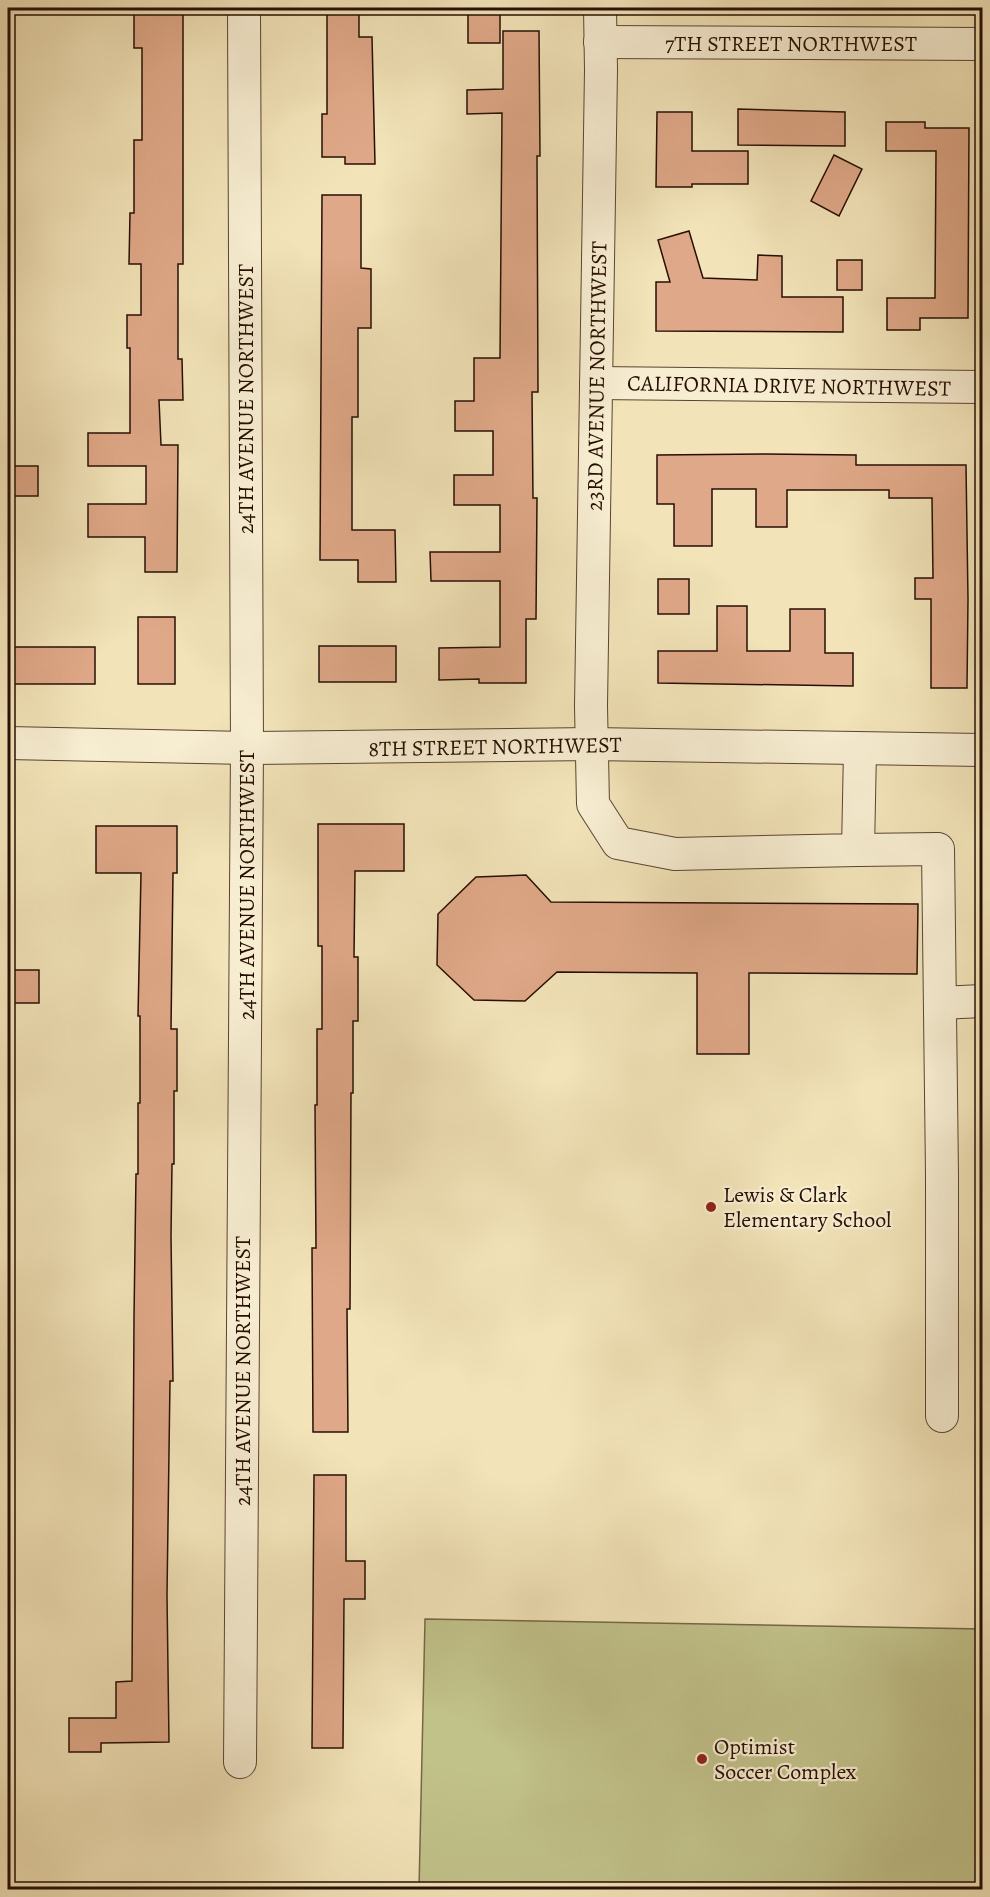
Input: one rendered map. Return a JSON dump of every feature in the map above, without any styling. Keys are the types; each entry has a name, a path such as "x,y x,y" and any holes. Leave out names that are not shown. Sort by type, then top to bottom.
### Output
{"street":[{"name":"24TH AVENUE NORTHWEST","path":"240,1762 247,748 244,8"},
{"name":"23RD AVENUE NORTHWEST","path":"600,8 593,804 618,843 675,854 938,849 940,1003"},
{"name":"7TH STREET NORTHWEST","path":"600,42 982,44"},
{"name":"CALIFORNIA DRIVE NORTHWEST","path":"596,383 982,387"},
{"name":"8TH STREET NORTHWEST","path":"8,743 247,748 592,744 860,750 982,750"},
{"path":"858,849 860,750"},
{"path":"942,1416 940,1003 982,1001"}],"green space":[{"name":"Optimist Soccer Complex","path":"425,1619 982,1629 982,1889 419,1889"}],"building":[{"path":"134,8 183,8 183,264 178,264 178,359 182,359 183,400 159,400 161,445 178,445 177,572 145,572 145,537 88,537 88,504 146,504 146,466 88,466 88,433 130,433 130,348 127,348 127,315 141,315 141,264 129,264 130,213 134,213 134,140 142,140 142,48 134,48"},
{"path":"327,8 359,8 359,37 372,37 375,164 345,164 345,157 322,157 322,114 327,114"},
{"path":"468,14 500,14 500,43 468,43"},
{"path":"503,31 539,31 538,392 532,392 533,498 537,498 536,619 526,619 526,683 479,683 479,679 439,680 439,648 500,647 500,581 431,581 430,552 500,552 500,505 454,505 454,475 493,475 493,431 455,431 455,401 474,401 474,358 500,358 502,113 467,114 467,90 503,89"},
{"path":"738,109 845,112 845,146 738,145"},
{"path":"657,112 692,112 692,151 748,151 748,184 692,184 692,187 656,187"},
{"path":"886,122 925,122 925,128 969,128 968,318 920,318 920,330 887,330 887,298 935,298 936,151 886,151"},
{"path":"834,155 862,169 839,216 811,201"},
{"path":"322,195 361,195 361,268 371,269 371,328 358,328 358,417 352,417 352,530 395,530 396,582 358,582 358,560 320,560"},
{"path":"689,231 703,278 757,280 758,255 782,256 782,297 843,297 843,332 656,331 656,282 670,282 658,240"},
{"path":"837,260 862,260 862,290 837,290"},
{"path":"657,455 856,455 856,465 966,465 967,688 931,688 931,599 915,599 915,578 933,578 932,498 889,498 889,490 787,490 787,527 756,527 756,489 712,489 712,546 674,546 674,504 657,504"},
{"path":"8,466 38,466 38,496 8,496"},
{"path":"658,579 689,579 689,614 658,614"},
{"path":"717,606 747,606 747,651 790,651 790,609 825,609 825,653 853,653 853,686 658,683 658,651 717,651"},
{"path":"138,617 175,617 175,684 138,684"},
{"path":"319,646 396,646 396,682 319,682"},
{"path":"8,647 95,647 95,684 8,684"},
{"path":"318,824 404,824 404,871 355,871 354,957 358,957 358,1021 353,1021 353,1093 351,1093 350,1309 347,1309 348,1432 313,1432 312,1248 316,1248 315,1105 317,1105 317,1029 322,1029 322,946 318,946"},
{"path":"96,826 177,826 177,873 173,873 171,1029 177,1029 177,1091 174,1091 171,1236 173,1381 170,1381 167,1595 169,1742 101,1743 101,1752 69,1752 69,1718 116,1718 116,1682 132,1681 134,1318 136,1174 138,1174 138,1103 140,1103 140,1016 138,1016 141,873 96,873"},
{"path":"526,875 551,902 918,904 917,974 749,973 749,1054 697,1054 697,973 557,972 525,1001 474,1000 437,965 438,914 476,877"},
{"path":"8,970 39,970 39,1003 8,1003"},
{"path":"314,1475 346,1475 346,1561 365,1561 365,1599 344,1599 343,1748 312,1748"}],"place":[{"name":"Lewis & Clark Elementary School","path":"711,1207"},
{"name":"Optimist Soccer Complex","path":"702,1759"}]}
